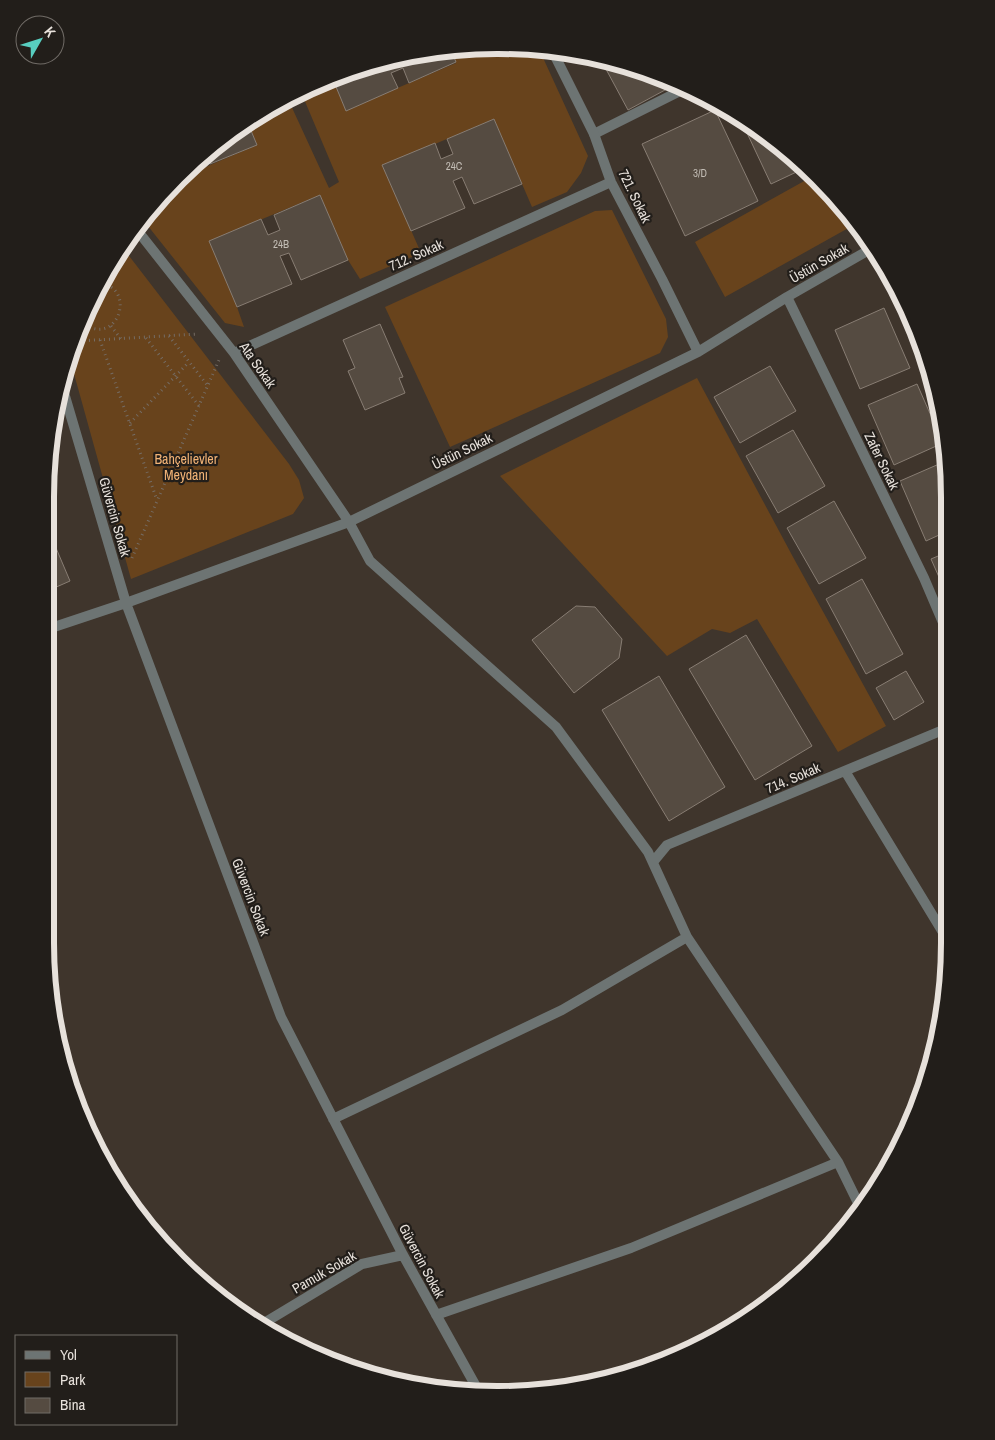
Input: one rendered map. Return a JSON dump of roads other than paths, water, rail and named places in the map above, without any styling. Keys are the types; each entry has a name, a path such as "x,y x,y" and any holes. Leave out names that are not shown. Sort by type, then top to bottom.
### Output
{"street":[{"name":"721. Sokak","path":"556,58 594,134 611,182 698,352"},
{"path":"594,134 677,92"},
{"name":"712. Sokak","path":"234,353 611,182"},
{"name":"Ata Sokak","path":"140,234 234,353 349,522 370,562 556,727 648,852 688,937 838,1162 857,1202"},
{"name":"Üstün Sokak","path":"54,627 126,603 349,522 698,352 787,297 866,252"},
{"name":"Zafer Sokak","path":"787,297 924,578 941,618"},
{"name":"Güvercin Sokak","path":"65,398 126,603 281,1017 402,1255 475,1385"},
{"name":"714. Sokak","path":"653,862 667,845 941,731"},
{"path":"845,771 941,929"},
{"path":"333,1119 562,1010 688,937"},
{"path":"436,1315 631,1248 838,1162"},
{"name":"Pamuk Sokak","path":"267,1321 362,1264 402,1255"}],"park label":[{"name":"Bahçelievler Meydanı","path":"186,468"}]}
